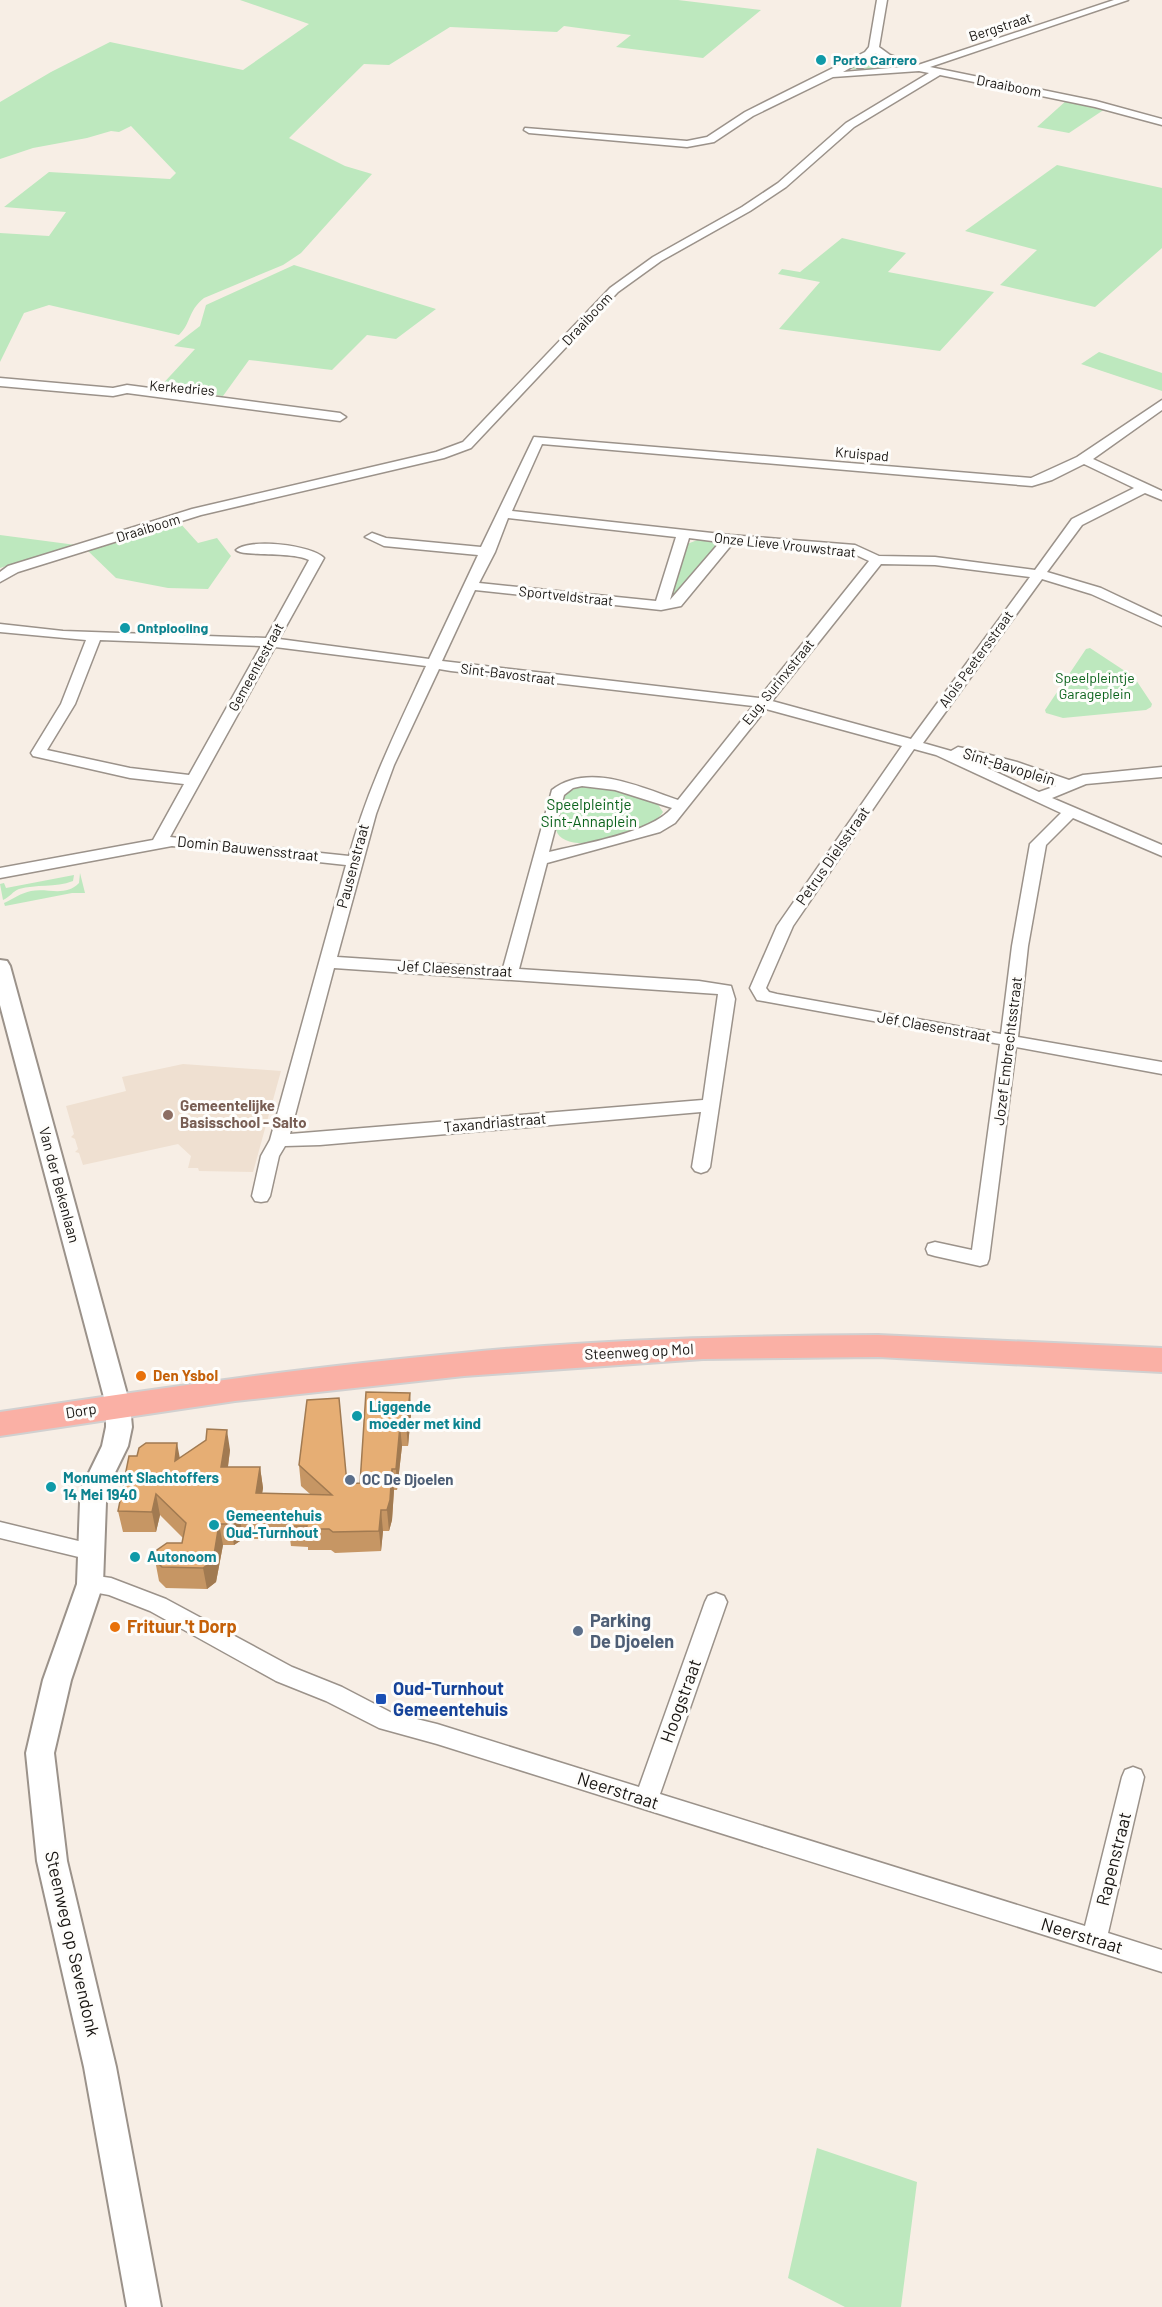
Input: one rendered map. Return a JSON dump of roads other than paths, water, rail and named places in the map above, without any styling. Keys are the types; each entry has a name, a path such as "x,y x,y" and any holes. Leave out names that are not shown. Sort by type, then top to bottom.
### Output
{"main road":[{"name":"Steenweg op Mol","path":"118,1405 464,1364 702,1348 878,1346 1162,1360"},
{"name":"Dorp","path":"0,1424 118,1405"}],"street":[{"path":"529,130 701,143 710,140 760,107 859,63 874,48 882,0"},
{"name":"Bergstraat","path":"920,68 1123,0"},
{"path":"874,48 895,62 938,72"},
{"path":"826,77 920,68"},
{"name":"Draaiboom","path":"0,578 13,569 196,512 440,455 467,445 614,290 657,259 746,209 782,185 850,125 938,72 1096,104 1162,122"},
{"name":"Kerkedries","path":"0,382 113,392 120,397 211,407 249,406 340,417"},
{"name":"Kruispad","path":"538,440 1032,482 1041,480 1083,459 1162,404"},
{"name":"Pausenstraat","path":"261,1196 270,1156 279,1140 354,861 377,788 538,440"},
{"path":"1083,459 1162,496"},
{"name":"Alois Peetersstraat","path":"915,744 1077,522 1146,487"},
{"name":"Onze Lieve Vrouwstraat","path":"505,514 730,539 855,549 877,560 935,561 1038,574 1096,591 1162,621"},
{"path":"684,534 661,606 676,603 730,539"},
{"path":"372,537 384,542 488,552"},
{"name":"Gemeentestraat","path":"160,841 317,558 303,553 262,548 243,550"},
{"name":"Eug. Surinxstraat","path":"542,859 655,829 670,820 877,560"},
{"name":"Sportveldstraat","path":"472,586 661,606"},
{"name":"Sint-Bavostraat","path":"0,628 95,636 270,642 451,667 761,703 915,744"},
{"path":"95,636 68,704 38,753 130,773 194,780"},
{"name":"Sint-Bavoplein","path":"915,744 941,752 1162,852"},
{"name":"Petrus Dielsstraat","path":"762,977 785,926 909,746 915,744"},
{"name":"Sint-Bavoplein","path":"955,750 1012,765 1068,785"},
{"path":"1068,785 1092,779 1162,772"},
{"path":"510,972 542,859 557,793 563,786 589,780 681,806"},
{"name":"Sint-Bavoplein","path":"1039,798 1068,785"},
{"name":"Jozef Embrechtsstraat","path":"935,1249 980,1260 1020,946 1038,844 1071,812"},
{"name":"Domin Bauwensstraat","path":"0,873 160,841 354,861"},
{"name":"Jef Claesenstraat","path":"328,962 510,972 699,986 725,990 727,999 711,1105"},
{"name":"Van der Bekenlaan","path":"0,966 3,993 118,1405"},
{"name":"Jef Claesenstraat","path":"762,977 758,988 763,996 1162,1068"},
{"path":"701,1167 711,1105"},
{"name":"Taxandriastraat","path":"279,1140 320,1139 711,1105"},
{"name":"Dorp","path":"90,1584 96,1485 115,1446 119,1427 118,1405"},
{"path":"0,1530 91,1552"},
{"name":"Neerstraat","path":"90,1584 111,1587 158,1605 284,1674 334,1694 387,1721 437,1734 1162,1961"},
{"name":"Steenweg op Sevendonk","path":"90,1584 57,1680 40,1753 52,1861 100,2067 144,2307"},
{"name":"Hoogstraat","path":"646,1800 716,1602"},
{"name":"Rapenstraat","path":"1094,1940 1133,1778"}],"place":[{"name":"Porto Carrero","path":"821,60"},
{"name":"Ontplooiing","path":"125,628"},
{"name":"Gemeentelijke Basisschool - Salto","path":"168,1115"},
{"name":"Den Ysbol","path":"141,1376"},
{"name":"Liggende moeder met kind","path":"357,1416"},
{"name":"OC De Djoelen","path":"350,1480"},
{"name":"Monument Slachtoffers 14 Mei 1940","path":"51,1487"},
{"name":"Gemeentehuis Oud-Turnhout","path":"214,1525"},
{"name":"Autonoom","path":"135,1557"},
{"name":"Frituur 't Dorp","path":"115,1627"},
{"name":"Parking De Djoelen","path":"578,1631"},
{"name":"Oud-Turnhout Gemeentehuis","path":"381,1699"}],"park label":[{"name":"Speelpleintje Garageplein","path":"1095,686"},
{"name":"Speelpleintje Sint-Annaplein","path":"589,814"}]}
